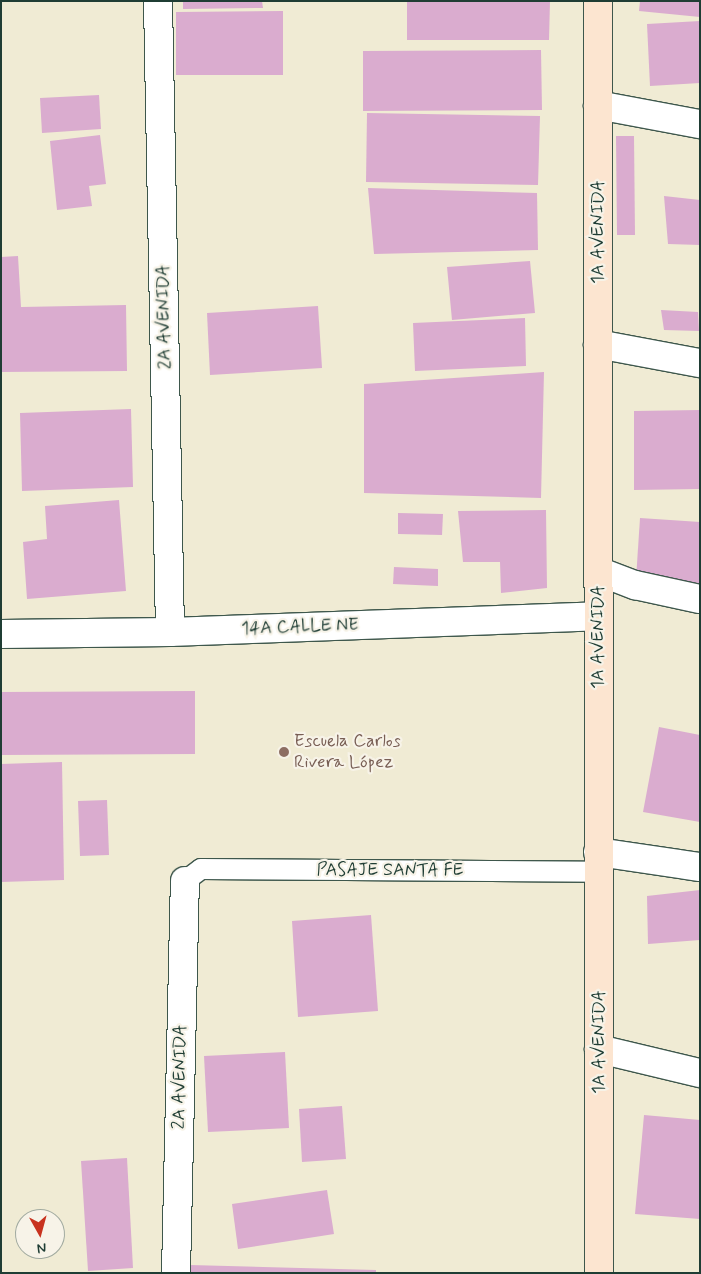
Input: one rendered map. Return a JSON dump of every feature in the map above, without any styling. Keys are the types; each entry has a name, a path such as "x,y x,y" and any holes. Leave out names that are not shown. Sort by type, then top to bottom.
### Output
{"street":[{"name":"2A AVENIDA","path":"158,1 170,632"},
{"name":"1A AVENIDA","path":"598,1 599,1273"},
{"path":"598,105 700,124"},
{"path":"598,344 700,363"},
{"path":"598,570 634,585 700,599"},
{"name":"14A CALLE NE","path":"1,634 170,632 598,616"},
{"path":"598,862 700,867"},
{"name":"2A AVENIDA","path":"176,1273 185,881"},
{"path":"599,1050 700,1073"}],"lane":[{"name":"PASAJE SANTA FE","path":"185,881 201,869 598,862"}],"building":[{"path":"183,1 262,1 263,8 183,9"},
{"path":"407,1 550,1 549,40 407,40"},
{"path":"640,1 700,1 700,17 639,11"},
{"path":"283,11 283,75 176,75 176,12"},
{"path":"700,21 700,83 650,86 647,24"},
{"path":"541,50 542,110 363,111 363,51"},
{"path":"99,95 101,129 42,133 40,98"},
{"path":"367,113 540,116 538,185 366,182"},
{"path":"100,135 106,184 89,186 92,206 57,210 50,141"},
{"path":"616,136 634,136 635,235 617,235"},
{"path":"368,188 537,193 538,250 374,254"},
{"path":"664,196 700,200 700,245 668,244"},
{"path":"18,256 21,307 126,305 127,371 1,372 1,257"},
{"path":"530,261 535,313 452,320 447,267"},
{"path":"318,306 322,368 210,375 207,313"},
{"path":"661,310 698,312 699,331 664,330"},
{"path":"525,318 526,366 415,371 413,323"},
{"path":"544,372 541,498 364,493 364,384"},
{"path":"131,409 133,487 22,491 20,413"},
{"path":"700,410 700,489 634,490 634,411"},
{"path":"119,500 126,591 27,599 23,542 47,539 45,506"},
{"path":"546,510 547,588 501,593 500,562 463,562 458,511"},
{"path":"398,513 443,514 442,535 398,534"},
{"path":"640,518 700,522 700,584 636,579"},
{"path":"394,567 438,569 438,586 393,584"},
{"path":"195,691 195,754 1,755 1,692"},
{"path":"659,727 700,735 700,822 643,812"},
{"path":"62,762 64,880 1,882 1,764"},
{"path":"107,800 109,855 80,856 78,801"},
{"path":"700,890 700,940 648,944 647,896"},
{"path":"371,915 378,1011 298,1017 292,921"},
{"path":"285,1052 289,1128 208,1132 204,1056"},
{"path":"342,1106 346,1159 302,1162 299,1109"},
{"path":"644,1115 700,1120 700,1219 635,1214"},
{"path":"127,1158 133,1268 88,1271 81,1161"},
{"path":"327,1190 334,1234 238,1249 232,1204"},
{"path":"190,1265 376,1270 376,1273 189,1273"}],"place":[{"name":"Escuela Carlos Rivera López","path":"284,752"}]}
